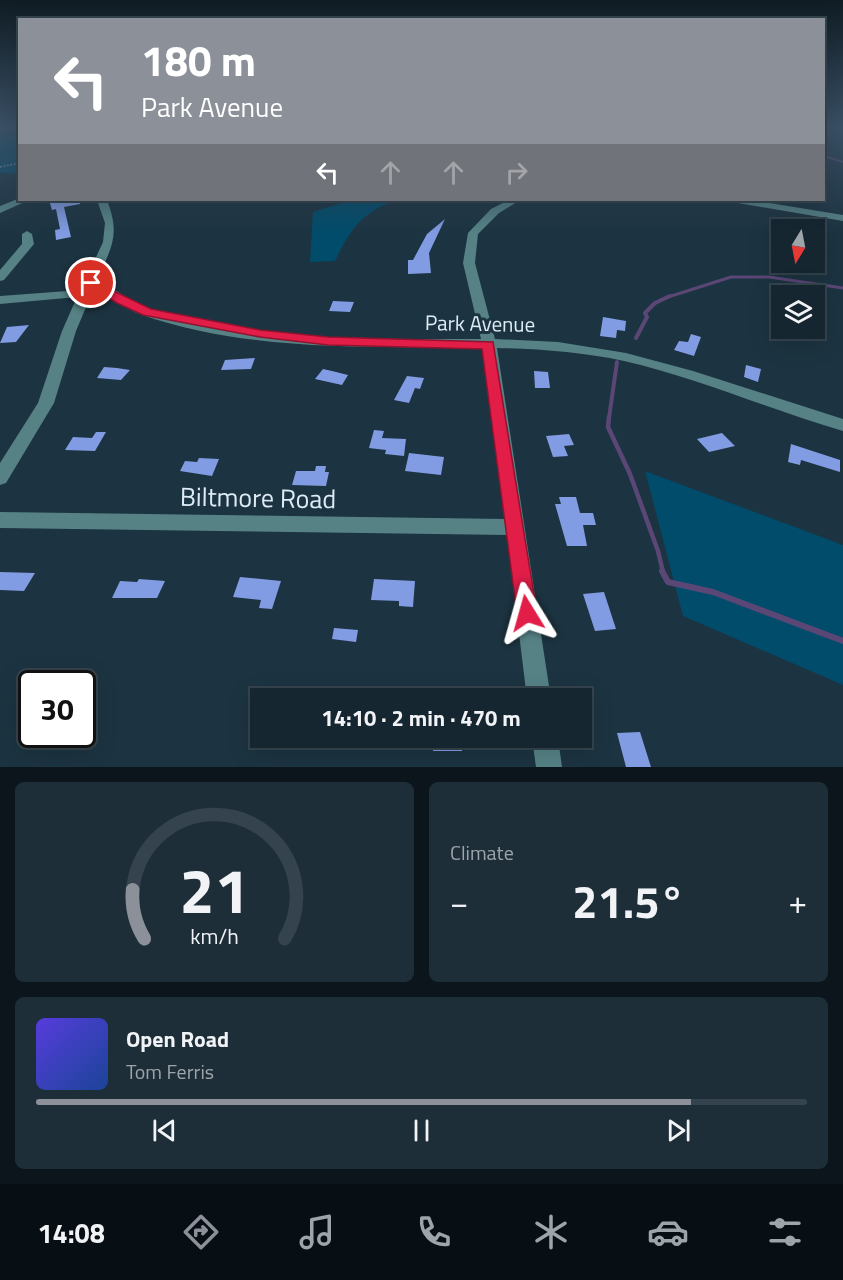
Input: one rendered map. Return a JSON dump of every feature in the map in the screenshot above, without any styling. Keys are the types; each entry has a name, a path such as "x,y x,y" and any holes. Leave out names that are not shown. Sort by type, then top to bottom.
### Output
{"street":[{"path":"0,210 22,201"},
{"path":"0,478 46,403 86,292 110,234 102,201"},
{"path":"513,201 483,221 473,233 469,248 469,263 488,345 537,688"},
{"path":"744,201 843,218"},
{"path":"0,277 28,244 27,234"},
{"name":"Park Avenue","path":"0,300 86,292 111,295 140,310 177,320 296,339 556,347 613,355 843,425"},
{"name":"Biltmore Road","path":"0,520 514,527"},
{"path":"546,748 549,767"}],"path":[{"path":"0,167 16,164"}],"shaded area":[{"path":"0,164 18,164 18,174 0,172"},
{"path":"348,201 393,201 358,223 335,261 310,262 313,212"},
{"path":"645,471 843,545 843,685 683,616"}],"building":[{"path":"49,201 80,201 80,204 64,207 71,237 56,240 55,230 60,229 56,209 52,210"},
{"path":"445,219 429,253 431,273 408,274 408,260 413,260 427,234"},
{"path":"333,301 354,302 350,312 329,311"},
{"path":"603,317 626,321 625,331 617,330 616,338 600,336"},
{"path":"29,325 16,342 0,343 7,327"},
{"path":"691,334 701,337 694,356 674,350 679,341 688,342"},
{"path":"255,358 251,369 221,370 225,360"},
{"path":"746,365 761,369 758,382 744,377"},
{"path":"104,367 130,370 121,380 97,378"},
{"path":"323,369 348,375 342,385 315,379"},
{"path":"534,371 548,372 550,388 535,388"},
{"path":"407,376 424,378 420,389 415,388 409,403 394,400"},
{"path":"374,430 384,431 382,438 406,439 404,456 385,454 386,450 369,448"},
{"path":"96,432 106,432 95,451 65,450 73,437 92,438"},
{"path":"722,433 735,446 709,452 697,439"},
{"path":"569,434 574,445 564,446 568,456 553,457 546,436"},
{"path":"791,444 840,460 840,472 801,460 800,465 788,462"},
{"path":"409,453 444,457 441,475 405,471"},
{"path":"199,458 219,459 212,476 180,471 185,461 197,462"},
{"path":"316,466 326,466 325,472 329,472 326,486 292,485 296,471 315,471"},
{"path":"559,497 576,497 580,513 593,513 596,525 583,525 587,546 567,546 555,504 561,504"},
{"path":"0,572 35,573 24,591 0,590"},
{"path":"240,577 281,581 272,609 259,608 261,600 233,597"},
{"path":"139,579 165,581 157,598 112,598 120,581 137,582"},
{"path":"374,579 415,581 413,607 399,606 399,601 371,600"},
{"path":"604,592 616,629 595,631 583,594"},
{"path":"334,628 358,630 356,642 332,639"},
{"path":"640,732 651,767 626,767 617,733"},
{"path":"433,748 462,748 462,751 433,751"}],"waterway":[{"path":"667,297 731,277 769,277 843,288"},
{"path":"636,338 647,317 645,313 655,303 667,297"},
{"path":"609,418 617,362"},
{"path":"609,417 608,427 630,474 658,551 663,572"},
{"path":"662,571 668,582 713,592 843,641"}],"route":[{"path":"91,283 100,286 121,301 148,312 177,320 260,334 296,339 363,343 488,345 491,352 527,613"}]}
